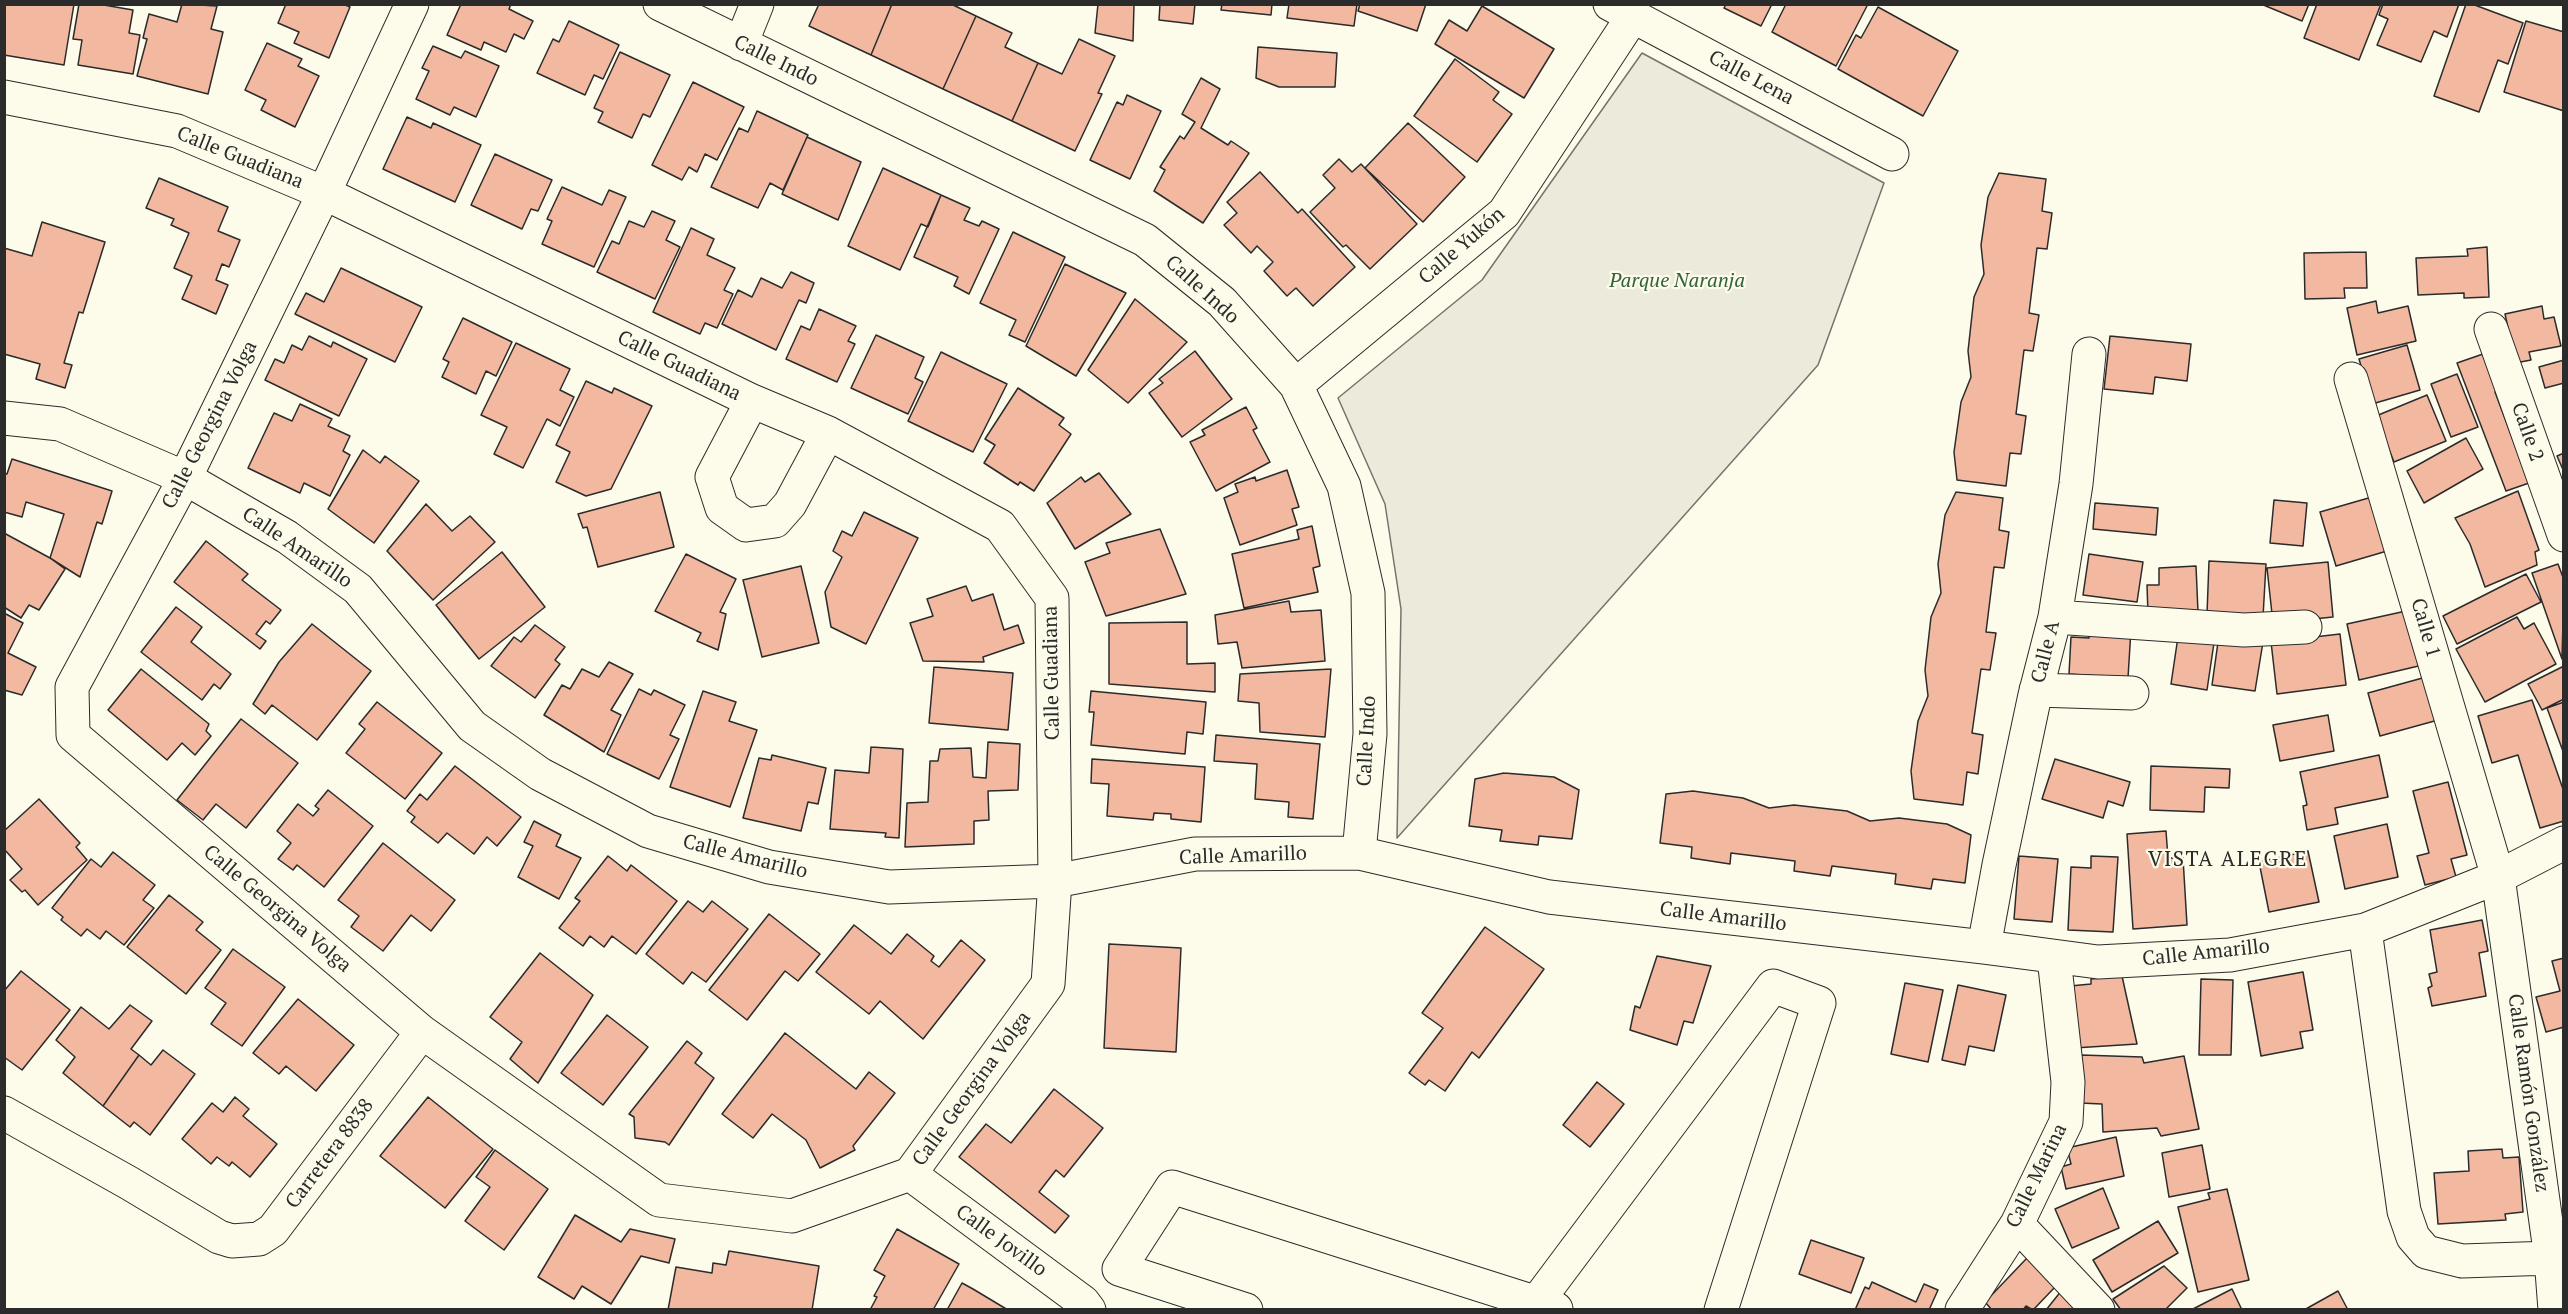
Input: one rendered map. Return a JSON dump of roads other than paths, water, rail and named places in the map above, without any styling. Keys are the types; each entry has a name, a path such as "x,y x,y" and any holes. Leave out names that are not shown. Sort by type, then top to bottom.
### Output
{"street":[{"name":"Calle Georgina Volga","path":"412,4 324,193 185,478 72,687 73,735 422,1032 659,1200 792,1215 910,1174 1048,984 1055,881"},
{"name":"Calle Indo","path":"660,4 1144,240 1222,302 1296,385 1344,486 1368,593 1370,734 1359,853"},
{"path":"741,44 757,4"},
{"name":"Calle Lena","path":"1622,10 1892,154"},
{"name":"Calle Yukón","path":"1296,385 1504,213 1622,10"},
{"name":"Calle Guadiana","path":"4,97 177,130 324,193 752,401 828,433 1000,526 1052,598 1055,881"},
{"name":"Calle 2","path":"2491,329 2564,535"},
{"name":"Calle A","path":"1984,947 2036,690 2055,617 2076,484 2089,354"},
{"name":"Calle 1","path":"2351,379 2498,877"},
{"path":"752,401 712,477 722,508 746,525 774,520 790,504 828,433"},
{"name":"Calle Amarillo","path":"4,418 60,424 185,478 287,537 358,589 472,726 540,774 648,831 769,867 889,887 1055,881 1196,854 1359,853 1549,897 2097,962 2230,955 2365,930 2498,877 2564,843"},
{"path":"2055,617 2244,630 2304,627"},
{"path":"2036,690 2132,693"},
{"name":"Calle Ramón González","path":"2498,877 2557,1257 2555,1310"},
{"path":"2365,930 2404,1211 2413,1236 2426,1252 2462,1261 2557,1257"},
{"name":"Calle Marina","path":"1962,1310 2017,1224 2066,1122 2068,1082 2054,958"},
{"path":"1246,1310 1119,1269 1172,1187 1547,1306 1773,986 1819,1003 1721,1310"},
{"name":"Carretera 8838","path":"4,1113 129,1183 219,1237 232,1241 259,1239 273,1230 422,1032"},
{"name":"Calle Jovillo","path":"910,1174 1083,1302 1089,1310"},
{"path":"2017,1224 2098,1310"}],"district":[{"name":"VISTA ALEGRE","path":"2228,860"}],"park label":[{"name":"Parque Naranja","path":"1677,281"}]}
